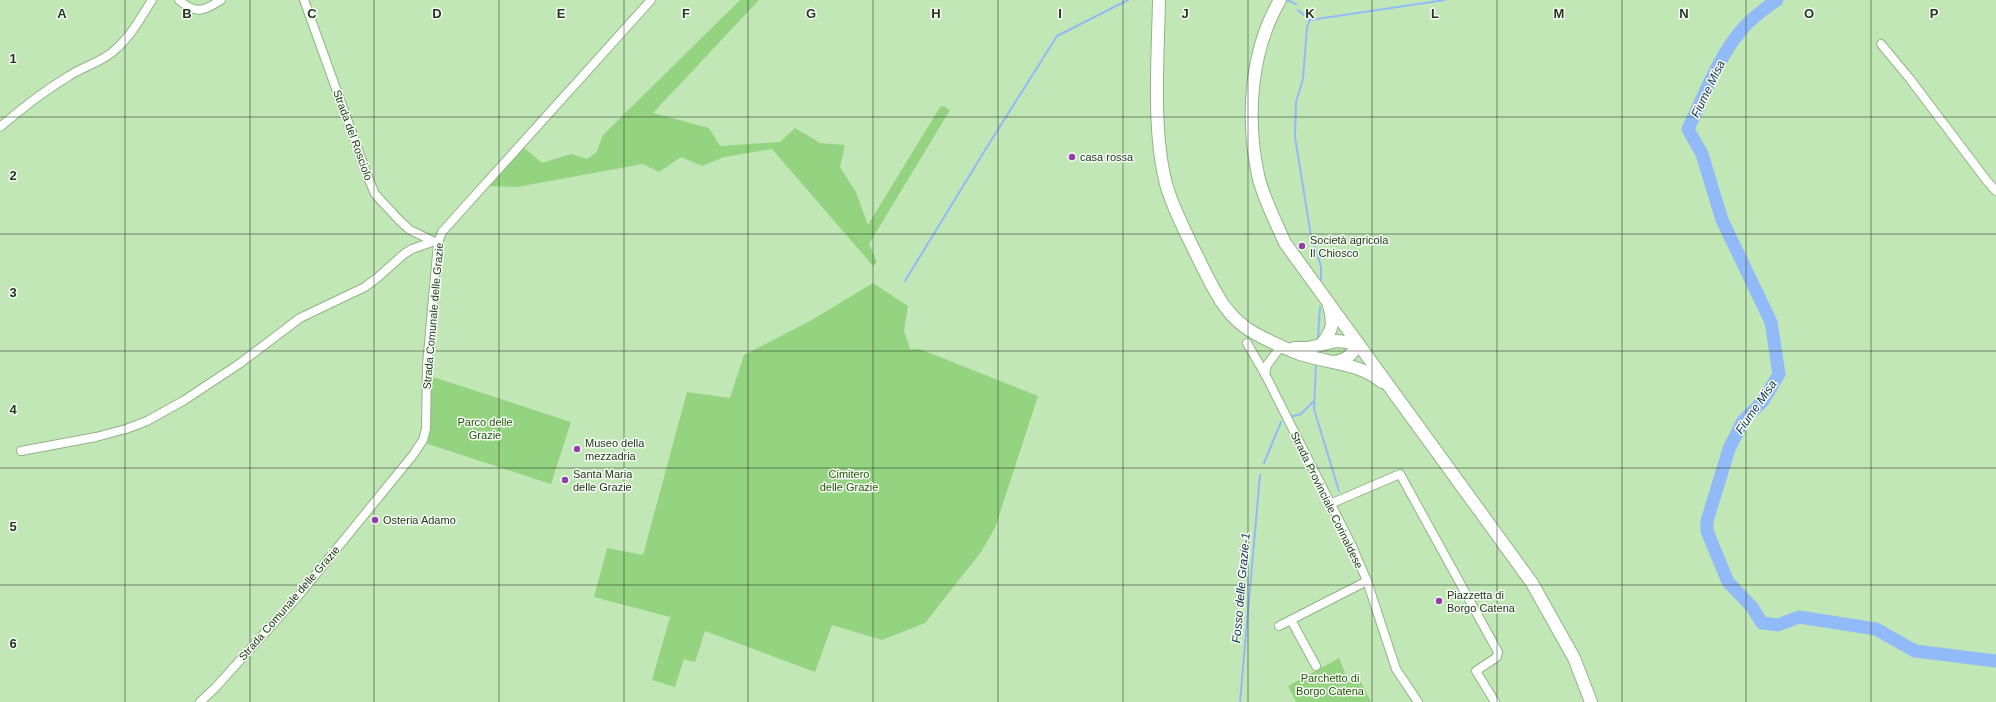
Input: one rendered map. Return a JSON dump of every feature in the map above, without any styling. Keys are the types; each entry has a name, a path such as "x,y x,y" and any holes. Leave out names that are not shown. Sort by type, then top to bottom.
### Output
{"main road":[{"path":"1159,0 1159,132 1161,160 1167,185 1184,229 1215,293 1227,311 1244,327 1300,354 1334,362 1374,375 1394,392"},
{"path":"1280,0 1263,38 1255,77 1251,120 1256,162 1261,183 1285,243 1532,583 1574,658 1591,702"},
{"path":"1322,344 1329,335 1333,320 1327,300"},
{"path":"1282,345 1297,349 1336,341 1358,343"},
{"path":"1334,362 1344,360 1353,352 1358,343"}],"street":[{"path":"0,127 28,102 70,75 105,58 116,50 127,38 152,0"},
{"path":"179,0 192,9 200,11 221,0"},
{"name":"Strada del Rosciolo","path":"304,0 375,194 405,225 435,242"},
{"name":"Strada Comunale delle Grazie","path":"200,702 215,688 299,595 413,455 423,440 426,429 427,365 435,242 448,224 651,0"},
{"path":"1881,44 1910,79 1981,173 1996,190"},
{"path":"21,451 96,437 126,429 147,421 183,401 239,364 300,318 365,287 412,249 435,242"},
{"name":"Strada Provinciale Corinaldese","path":"1247,343 1265,374 1352,546 1367,581 1396,669 1418,702"},
{"path":"1265,374 1268,364 1282,345"},
{"path":"1330,504 1400,474 1498,652 1498,656 1476,671 1495,702"},
{"path":"1279,626 1367,581"},
{"path":"1291,620 1316,666"}],"green space":[{"path":"740,0 759,0 653,113 709,128 720,146 780,142 795,128 820,143 845,145 840,167 856,192 868,225 940,107 943,106 950,110 869,244 877,262 873,266 772,149 724,157 702,166 681,157 659,172 643,164 517,187 487,186 522,146 542,163 571,154 587,159 596,153 603,135"},
{"name":"Cimitero delle Grazie","path":"873,283 908,306 904,331 910,349 920,349 1038,396 995,528 981,552 925,623 882,640 832,625 815,672 705,631 695,662 684,659 675,687 652,680 670,617 594,597 607,548 643,555 687,392 730,398 744,355 810,321"},
{"name":"Parco delle Grazie","path":"430,376 571,422 551,484 425,443"},
{"name":"Parchetto di Borgo Catena","path":"1339,658 1349,683 1359,678 1371,702 1296,702 1288,686"}],"waterway":[{"path":"905,281 1057,36 1128,0"},
{"path":"1287,0 1296,4"},
{"name":"Fosso delle Grazie-1","path":"1310,20 1445,0"},
{"name":"Fiume Misa","path":"1777,0 1744,27 1732,42 1711,79 1688,129 1702,154 1722,220 1771,322 1779,374 1763,401 1743,421 1729,449 1707,521 1707,531 1728,582 1752,607 1762,623 1778,625 1799,617 1876,629 1915,651 1996,661"},
{"path":"1298,10 1310,20"},
{"name":"Fosso delle Grazie-1","path":"1310,20 1307,27 1303,79 1296,102 1295,137 1311,236 1321,266 1321,280"},
{"name":"Fosso delle Grazie-1","path":"1318,338 1320,307"},
{"path":"1316,364 1314,409 1339,491"},
{"name":"Fosso delle Grazie-1","path":"1290,417 1301,414 1313,402"},
{"name":"Fosso delle Grazie-1","path":"1264,463 1281,422"},
{"name":"Fosso delle Grazie-1","path":"1240,702 1260,475"}],"place":[{"name":"casa rossa","path":"1072,157"},
{"name":"Società agricola Il Chiosco","path":"1302,246"},
{"name":"Museo della mezzadria","path":"577,449"},
{"name":"Santa Maria delle Grazie","path":"565,480"},
{"name":"Osteria Adamo","path":"375,520"},
{"name":"Piazzetta di Borgo Catena","path":"1439,601"}]}
